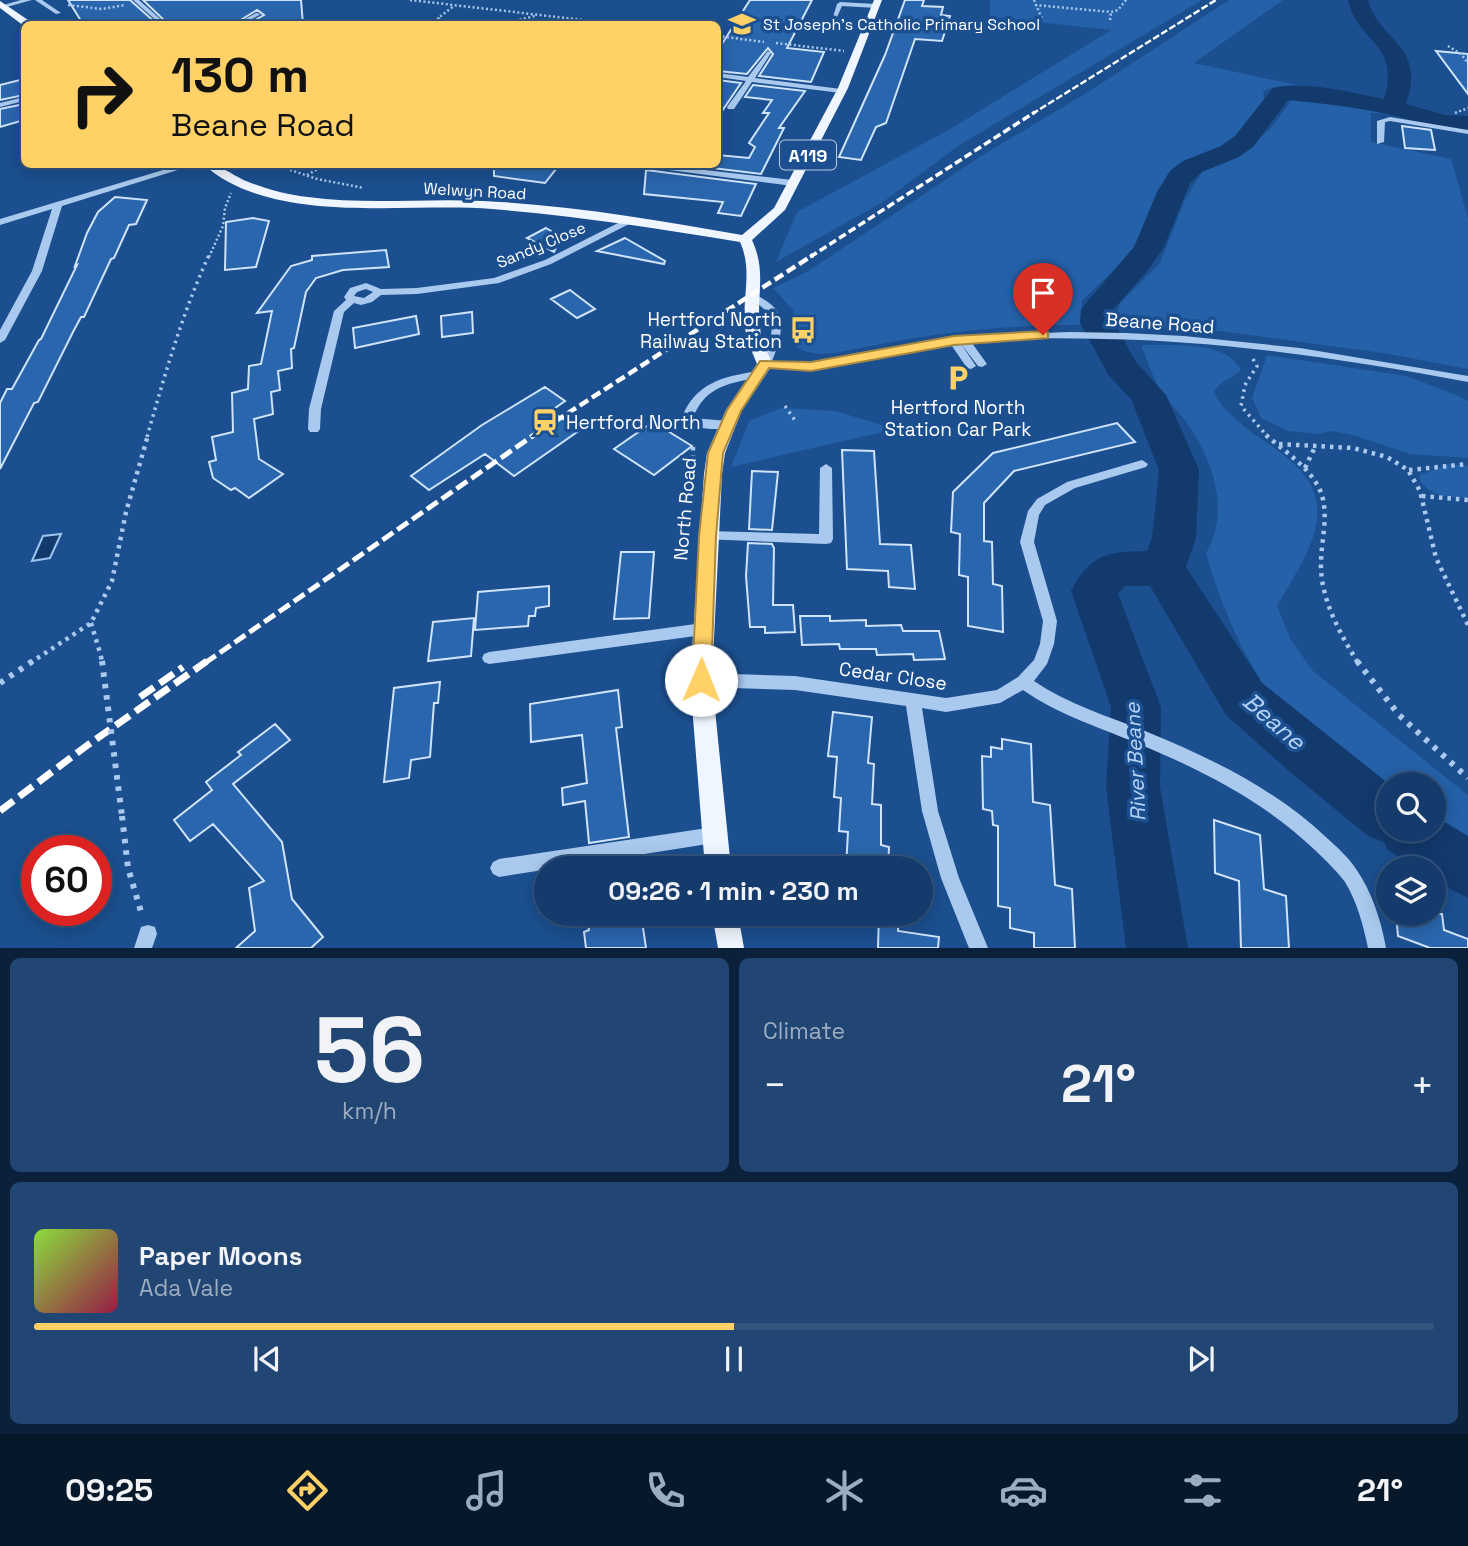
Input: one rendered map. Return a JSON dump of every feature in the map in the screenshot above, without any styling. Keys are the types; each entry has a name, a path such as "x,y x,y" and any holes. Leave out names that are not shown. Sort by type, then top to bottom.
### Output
{"main road":[{"name":"A119","path":"746,239 779,210 841,91 877,3"},
{"path":"1,5 23,21"},
{"name":"Welwyn Road","path":"214,168 237,184 279,197 325,203 460,204 628,221 746,239"},
{"path":"746,239 756,264 754,339 761,369"},
{"name":"North Road","path":"717,856 701,680 708,536 716,453 728,425 761,369"},
{"path":"728,926 731,947"}],"street":[{"path":"1,5 29,0"},
{"path":"38,0 58,13"},
{"path":"137,1 160,21"},
{"path":"835,16 840,4 877,3"},
{"path":"245,21 258,14"},
{"path":"731,107 768,54"},
{"path":"721,75 841,91"},
{"path":"0,105 21,100"},
{"path":"1380,142 1381,121 1390,119 1468,132"},
{"path":"0,222 180,168"},
{"path":"672,168 793,183"},
{"path":"0,340 37,271 58,204"},
{"name":"Sandy Close","path":"314,429 315,409 339,311 352,300 349,293 359,287 372,286 378,292 417,291 496,281 548,262 628,221"},
{"path":"755,298 774,312 778,326 761,369"},
{"name":"Beane Road","path":"728,425 694,423 687,419 701,392 722,381 761,369 811,366 959,340 1012,336 1147,338 1328,356 1468,379"},
{"path":"959,340 976,365"},
{"name":"Cedar Close","path":"701,680 795,682 946,705 1000,696 1023,682 1040,664 1047,644 1050,621 1027,542 1032,514 1041,502 1063,489 1142,464"},
{"path":"708,536 826,539 826,468"},
{"path":"489,658 703,629"},
{"path":"1023,682 1065,709 1165,747 1245,785 1281,809 1318,841 1352,876 1366,907 1377,947"},
{"path":"914,701 930,811 950,878 979,947"},
{"path":"499,868 714,835"}],"path":[{"path":"410,0 514,10 536,16 587,21"},
{"path":"1034,0 1042,19"},
{"path":"1035,5 1111,12 1118,10 1126,0"},
{"path":"64,5 103,9 137,1"},
{"path":"434,21 454,6"},
{"path":"1110,20 1111,12"},
{"path":"515,21 536,16"},
{"path":"438,18 442,21"},
{"path":"721,37 848,51 844,57 856,59"},
{"path":"1448,47 1461,54 1468,63"},
{"path":"1455,113 1468,108"},
{"path":"285,168 371,189"},
{"path":"307,175 320,168"},
{"path":"0,682 91,623 112,581 125,512 173,344 190,297 223,226 231,190 237,184"},
{"path":"1257,366 1245,385 1241,407 1261,433 1306,468 1323,501 1322,578 1342,635 1362,669 1391,704 1438,754 1468,778"},
{"path":"785,406 796,422"},
{"path":"1277,444 1298,449 1329,446 1365,450 1408,470 1418,471 1446,464 1468,464"},
{"path":"1306,468 1315,449"},
{"path":"1408,470 1422,496 1430,545 1468,625"},
{"path":"1422,496 1468,500"},
{"path":"91,623 101,656 128,868 145,941"}],"shaded area":[{"path":"990,0 1202,0 958,146 883,202 776,262 797,212 952,128 1111,30 990,17"},
{"path":"1229,0 1283,0 1194,63 1330,92 1286,86 1269,88 1263,92 1265,102 1252,124 1238,139 1177,168 1169,177 1151,225 1123,261 1082,301 1082,325 970,330 828,354 812,353 797,347 793,310 773,288 807,272 981,156 1088,92"},
{"path":"1294,97 1406,114 1371,113 1371,142 1451,159 1468,218 1468,369 1389,354 1220,331 1118,326 1116,317 1120,303 1160,263 1184,202 1205,166 1249,148 1270,129"},
{"path":"1141,345 1182,345 1210,349 1223,353 1241,370 1217,388 1214,392 1217,398 1237,420 1293,463 1308,480 1316,498 1314,534 1298,571 1277,606 1291,640 1313,671 1439,772 1376,772 1376,792 1308,740 1285,715 1259,678 1238,638 1206,553 1217,521 1218,505 1206,457 1190,427 1157,384"},
{"path":"1267,355 1407,376 1461,397 1468,401 1468,458 1410,454 1353,435 1331,431 1318,434 1288,431 1261,418 1252,398"},
{"path":"781,408 835,411 896,429 731,467 749,421"},
{"path":"1449,464 1468,466 1468,498 1433,492 1419,478 1420,475"},
{"path":"61,534 50,558 32,561 43,536"},
{"path":"1446,777 1468,795 1468,853 1446,840"}],"building":[{"path":"68,0 130,0 154,21 81,21"},
{"path":"143,0 301,0 303,21 253,21 264,15 257,10 239,21 165,21"},
{"path":"750,0 812,0 787,48 824,52 811,82 759,76 773,54 768,48 747,74 721,71 721,45"},
{"path":"905,0 924,0 922,6 943,7 941,15 950,16 942,41 915,39 886,123 876,127 861,160 839,157 885,55"},
{"path":"1436,51 1468,54 1468,94"},
{"path":"21,80 21,96 0,100 0,85"},
{"path":"721,80 741,83 721,113"},
{"path":"753,85 805,91 779,128 784,128 761,174 712,168 721,168 721,155 749,158 755,147 749,143 769,113 763,113 772,100 745,97"},
{"path":"21,105 21,121 0,127 0,109"},
{"path":"1402,126 1431,130 1435,150 1405,148"},
{"path":"494,168 557,168 545,183 494,176"},
{"path":"646,170 756,184 741,216 718,213 723,202 644,194"},
{"path":"115,197 147,200 136,224 129,225 84,317 81,317 0,469 0,403 7,389 12,389 41,339 77,265 75,266 87,233 98,212"},
{"path":"253,218 269,221 256,267 225,270 226,222"},
{"path":"546,228 561,237 554,252 527,238"},
{"path":"625,238 665,261 664,264 597,251"},
{"path":"386,250 389,267 343,270 316,278 306,292 294,348 291,349 292,368 278,371 280,390 271,392 273,414 254,419 259,459 283,474 249,498 213,478 209,462 216,460 212,437 233,432 232,393 248,389 249,366 261,364 272,311 257,313 291,266 312,260 312,256"},
{"path":"570,290 595,309 577,318 551,299"},
{"path":"472,312 473,333 442,337 441,316"},
{"path":"416,316 419,334 355,348 353,328"},
{"path":"545,387 565,401 551,411 580,430 514,476 485,454 429,490 411,476 482,425"},
{"name":"Hertford North","path":"653,422 692,446 654,475 614,449"},
{"path":"1117,423 1135,442 1014,471 984,503 984,541 992,542 993,584 1002,586 1003,632 968,626 968,577 959,575 960,534 951,532 953,492 993,453"},
{"path":"842,450 874,451 880,544 911,545 915,589 889,587 888,571 847,569"},
{"path":"752,471 778,472 772,530 749,529"},
{"path":"748,543 772,544 773,605 793,605 795,632 765,633 765,627 750,627 746,576"},
{"path":"621,552 654,552 649,618 614,619"},
{"path":"549,586 549,606 536,608 535,616 529,616 528,626 475,630 478,592"},
{"path":"800,616 830,616 830,621 866,620 866,626 901,625 903,631 939,631 945,659 914,660 913,654 877,655 876,649 840,649 839,644 802,645"},
{"path":"474,618 471,656 428,661 433,622"},
{"path":"440,682 438,703 434,703 430,757 411,760 409,778 384,782 394,688"},
{"path":"618,690 622,727 616,728 629,837 589,843 585,801 563,805 562,788 587,783 582,735 531,742 530,704"},
{"path":"833,712 872,717 868,763 874,764 872,804 881,805 881,845 889,847 889,856 847,856 848,832 839,831 841,798 834,797 837,757 828,756"},
{"path":"275,724 290,740 233,784 282,842 292,899 323,937 311,948 236,948 255,931 249,888 264,881 213,824 190,841 174,820 212,790 206,782 241,755 238,752"},
{"path":"1002,739 1031,744 1033,802 1050,805 1055,885 1072,889 1075,948 1034,948 1034,933 1010,928 1010,908 998,906 998,826 993,825 992,811 983,809 982,756 991,757 991,747 1002,749"},
{"path":"1214,820 1260,835 1264,889 1286,896 1289,948 1241,948 1239,881 1215,873"},
{"path":"588,926 643,926 646,948 586,948 584,932 589,930"},
{"path":"879,926 898,926 898,931 939,937 938,948 878,948"},
{"path":"1397,926 1444,926 1444,930 1468,939 1468,948 1430,948 1398,936"}],"waterway":[{"name":"River Beane","path":"1358,0 1363,17 1387,42 1395,55 1398,87 1392,108"},
{"name":"River Beane","path":"1163,568 1174,538 1179,470 1148,395 1122,368 1097,323 1097,309 1149,247 1171,192 1180,177 1200,163 1244,142 1281,93 1329,96 1392,108"},
{"path":"1392,108 1444,122 1468,123"},
{"name":"River Beane","path":"1157,948 1133,787 1136,707 1094,591 1113,569 1163,568"},
{"name":"Beane","path":"1163,568 1244,699 1376,808"},
{"name":"Beane","path":"1426,842 1468,869"}],"railway":[{"path":"1032,114 1216,0"},
{"path":"810,257 1035,112"},
{"path":"533,436 813,255"},
{"path":"205,663 533,436"},
{"path":"0,811 207,661"},
{"path":"140,697 183,667"}],"place":[{"name":"St Joseph's Catholic Primary School","path":"742,24"},
{"name":"Hertford North Railway Station","path":"803,330"},
{"name":"Hertford North Station Car Park","path":"958,378"},
{"name":"Hertford North","path":"545,422"}],"route":[{"path":"701,680 708,536 716,453 734,410 765,364 811,366 954,341 1043,335"}]}
